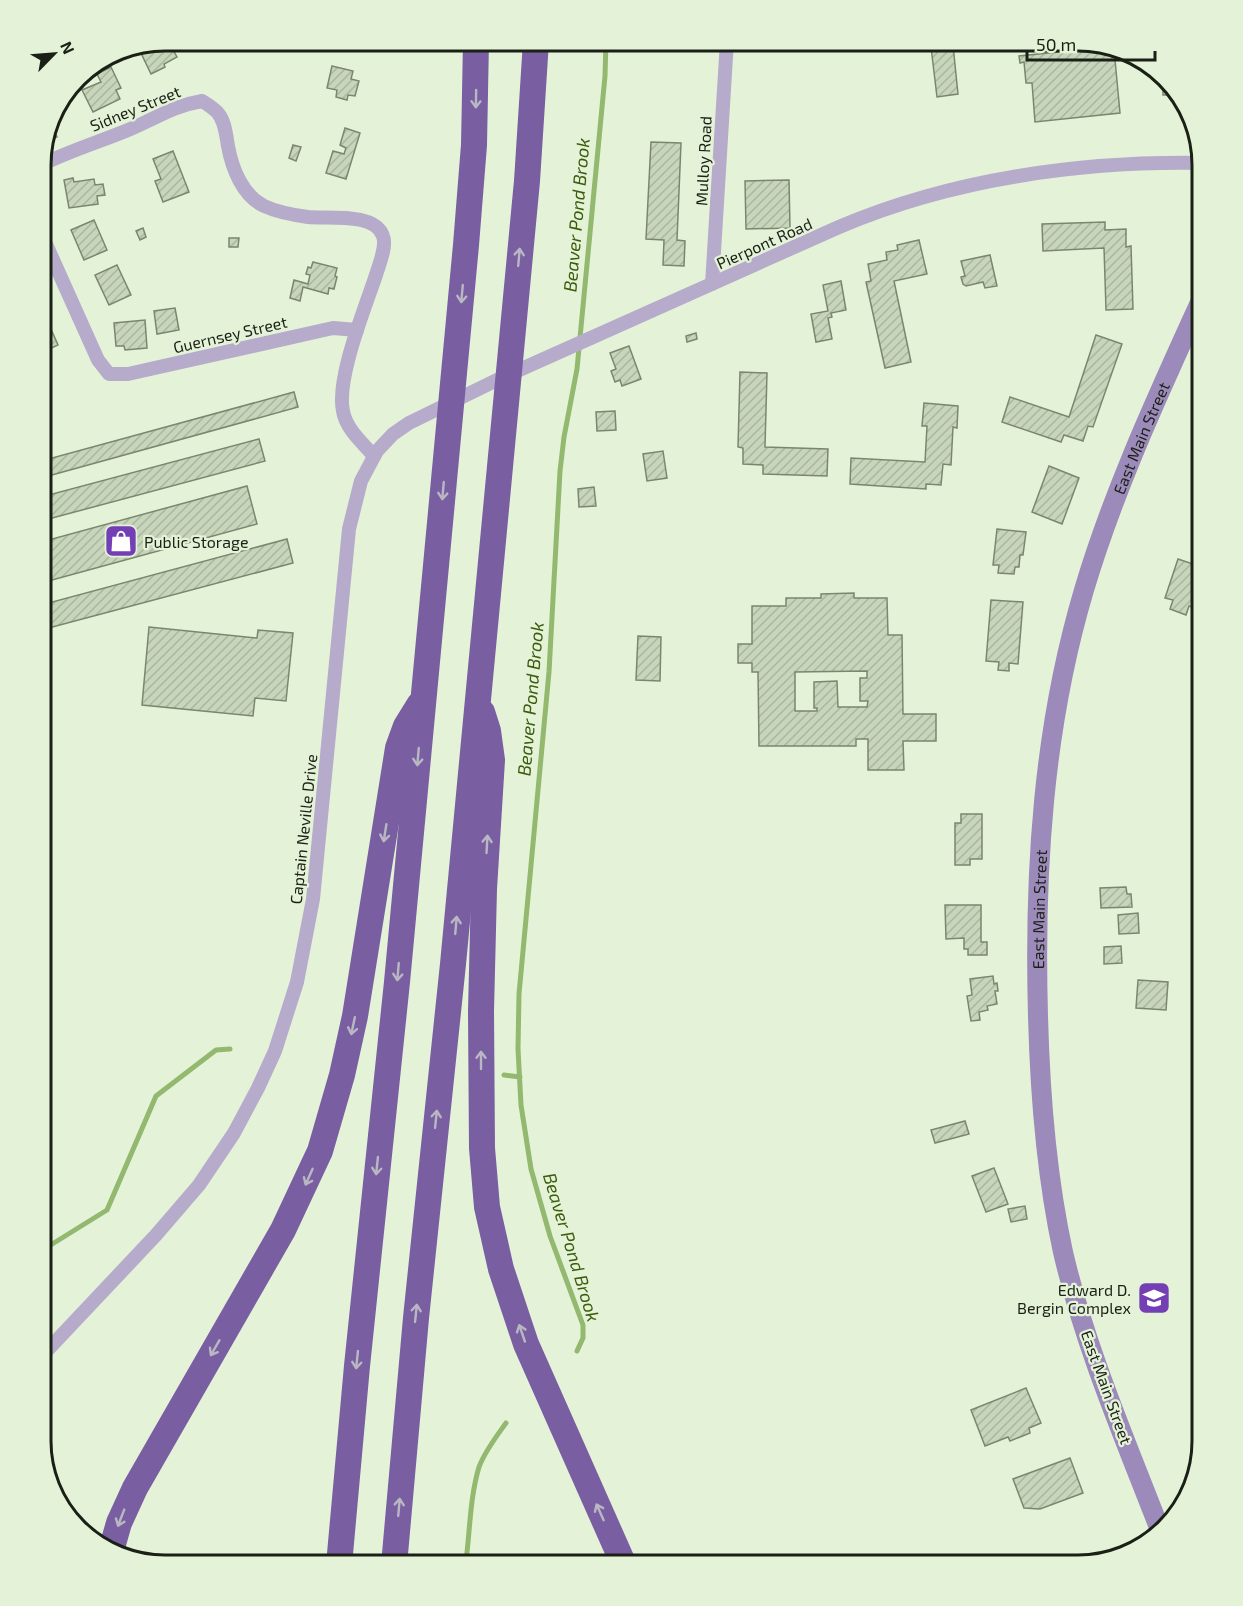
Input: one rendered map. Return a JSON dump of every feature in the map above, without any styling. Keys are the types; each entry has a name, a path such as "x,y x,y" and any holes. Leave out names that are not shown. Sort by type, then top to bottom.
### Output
{"highway":[{"path":"340,1555 449,433 474,145 476,51"},
{"path":"395,1555 532,123 536,51"},
{"path":"113,1543 119,1523 135,1488 283,1230 320,1151 342,1075 355,1016 398,748 406,726 423,698"},
{"path":"477,700 488,731 492,759 484,889 481,1011 482,1148 487,1206 501,1269 526,1344 619,1555"}],"main road":[{"name":"East Main Street","path":"1157,1523 1086,1332 1072,1288 1057,1222 1047,1152 1039,1041 1037,934 1043,797 1063,673 1084,591 1114,503 1192,323"}],"street":[{"name":"Mulloy Road","path":"712,284 726,51"},
{"name":"Sidney Street","path":"51,160 73,149 129,129 183,104 202,101 218,112 226,131 235,173 247,191 261,204 277,211 307,217 362,220 376,225 382,233 385,240 380,263 357,330"},
{"name":"Pierpont Road","path":"374,456 387,440 409,423 565,349 852,222 904,204 962,188 1037,173 1085,168 1192,163"},
{"name":"Guernsey Street","path":"51,255 98,360 109,374 128,374 333,328 357,330"},
{"path":"357,330 344,378 343,411 348,426 374,456"},
{"name":"Captain Neville Drive","path":"51,1345 156,1235 199,1185 239,1125 274,1051 294,995 307,939 318,858 349,529 361,481 374,456"}],"building":[{"path":"174,51 177,57 164,64 165,67 151,74 141,54"},
{"path":"931,51 954,51 958,94 937,97"},
{"path":"1085,51 1115,57 1120,113 1035,122 1032,83 1026,83 1024,62 1020,63 1019,56"},
{"path":"332,66 353,71 351,79 359,81 355,96 348,95 347,100 336,97 337,90 327,88"},
{"path":"111,67 121,88 116,90 120,99 93,112 82,90 101,82 98,74"},
{"path":"345,128 360,133 346,179 326,173 333,151 344,154 346,148 340,145"},
{"path":"651,142 681,143 677,240 685,241 684,266 663,265 664,240 646,239"},
{"path":"293,145 301,147 296,161 289,158"},
{"path":"173,151 189,192 163,202 155,181 161,179 153,159"},
{"path":"73,178 74,182 94,179 95,185 103,184 105,195 97,196 98,204 69,208 64,180"},
{"path":"789,180 790,228 746,229 745,181"},
{"path":"94,220 107,250 84,260 71,230"},
{"path":"1105,222 1105,230 1126,229 1126,247 1131,246 1133,309 1106,310 1104,248 1043,251 1042,224"},
{"path":"143,228 146,237 140,240 136,231"},
{"path":"229,238 239,238 238,247 229,247"},
{"path":"919,240 927,274 894,281 911,362 885,368 866,282 871,281 868,264 887,260 886,252 898,250 897,245"},
{"path":"990,255 997,286 985,288 983,282 966,286 963,284 961,277 965,276 961,261"},
{"path":"313,262 337,268 334,289 329,288 328,294 303,287 300,301 290,298 294,280 308,284 310,275 306,274"},
{"path":"117,265 131,295 109,305 95,275"},
{"path":"841,281 846,310 831,313 832,317 828,318 832,339 816,342 811,314 828,311 823,285"},
{"path":"175,308 179,330 157,334 154,311"},
{"path":"145,320 147,348 125,350 124,346 116,346 114,323"},
{"path":"51,329 58,345 51,348"},
{"path":"696,333 697,339 687,342 686,336"},
{"path":"1096,335 1122,344 1093,427 1088,426 1083,441 1064,435 1061,442 1002,422 1010,397 1069,417"},
{"path":"629,346 641,379 622,386 620,380 615,382 611,371 616,369 610,353"},
{"path":"740,372 767,373 765,447 828,449 827,476 763,474 763,465 743,464 743,448 738,447"},
{"path":"294,392 298,407 51,475 51,458"},
{"path":"924,403 958,406 957,428 953,427 951,465 943,464 941,485 926,484 926,489 850,484 851,458 925,462 927,426 922,426"},
{"path":"615,411 616,430 597,431 596,412"},
{"path":"259,439 265,461 51,518 51,494"},
{"path":"663,451 667,478 647,481 643,454"},
{"path":"1049,466 1079,478 1062,524 1032,512"},
{"path":"247,486 257,524 51,580 51,539"},
{"path":"594,487 596,506 579,507 578,489"},
{"path":"997,529 1026,532 1023,555 1020,555 1019,567 1015,567 1014,574 998,573 999,565 993,565"},
{"path":"287,539 293,563 51,627 51,602"},
{"path":"1178,559 1192,564 1192,607 1189,606 1186,615 1170,609 1173,600 1165,598"},
{"path":"854,593 854,598 887,598 888,635 902,635 903,714 936,714 936,741 903,741 904,770 868,770 868,739 856,739 856,746 759,746 758,672 752,672 752,663 738,663 738,644 752,644 752,606 786,606 786,598 821,598 821,594","holes":["867,671 867,678 860,678 860,701 868,701 867,707 838,707 837,681 814,682 814,708 817,708 817,711 795,711 795,672"]},
{"path":"991,600 1023,602 1018,664 1009,663 1009,671 998,670 999,662 986,661"},
{"path":"149,627 257,638 258,630 293,633 286,701 255,698 253,716 142,705"},
{"path":"638,636 661,637 660,681 636,680"},
{"path":"961,814 982,814 982,859 970,859 970,865 955,865 955,823 961,823"},
{"path":"1126,887 1127,894 1131,894 1132,907 1101,908 1100,888"},
{"path":"945,905 981,905 981,942 987,942 987,955 968,955 968,949 964,949 964,938 946,939"},
{"path":"1138,913 1139,933 1119,934 1118,915"},
{"path":"1121,946 1122,963 1104,964 1104,947"},
{"path":"993,976 994,984 997,983 998,991 995,991 997,1004 987,1006 988,1010 979,1012 980,1020 971,1021 967,996 972,995 970,979"},
{"path":"1138,980 1168,982 1166,1010 1136,1008"},
{"path":"965,1121 969,1134 935,1143 931,1130"},
{"path":"994,1168 1008,1204 986,1212 972,1176"},
{"path":"1025,1206 1027,1219 1011,1222 1008,1209"},
{"path":"1026,1388 1041,1423 1029,1428 1030,1433 1010,1441 1008,1437 985,1446 971,1410"},
{"path":"1070,1458 1083,1493 1040,1509 1024,1508 1013,1479"}],"waterway":[{"name":"Beaver Pond Brook","path":"577,1351 583,1338 583,1325 550,1236 531,1169 521,1105 518,1049 519,994 549,672 560,471 577,369 606,51"},
{"path":"51,1245 107,1210 156,1096 216,1050 230,1049"},
{"path":"504,1075 520,1077"},
{"name":"Beaver Pond Brook","path":"467,1555 472,1502 479,1467 506,1423"}],"place":[{"name":"Public Storage","path":"121,541"},
{"name":"Edward D. Bergin Complex","path":"1154,1298"}]}
